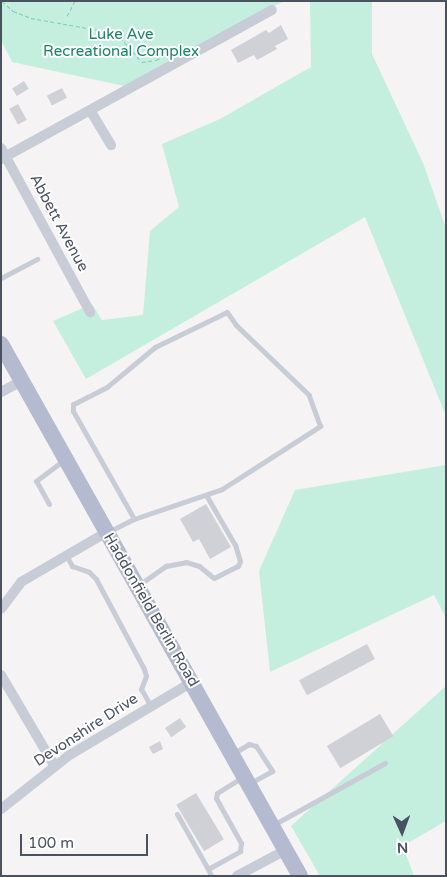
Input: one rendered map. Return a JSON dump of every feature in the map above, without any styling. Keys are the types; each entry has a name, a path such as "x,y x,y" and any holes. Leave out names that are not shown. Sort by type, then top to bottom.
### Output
{"main road":[{"name":"Haddonfield Berlin Road","path":"1,344 300,876"}],"street":[{"path":"3,155 90,110 272,10"},
{"path":"90,110 111,145"},
{"name":"Abbett Avenue","path":"3,155 90,312"},
{"path":"1,392 22,381"},
{"path":"1,609 21,582 107,532"},
{"path":"1,675 54,766"},
{"name":"Devonshire Drive","path":"1,809 18,799 54,766 192,682"},
{"path":"237,876 286,850"}],"lane":[{"path":"1,278 37,259"},
{"path":"107,532 134,519 206,495 239,479 320,426 309,395 236,325 227,312 154,346 107,387 72,404 73,411 134,519"},
{"path":"49,504 36,484 38,477 66,460"},
{"path":"137,585 166,566 180,563 199,566 214,578 220,578 238,566 240,561 235,545 206,495"},
{"path":"66,555 72,566 89,572 96,579 144,669 146,676 141,689 151,706"},
{"path":"208,869 240,851 241,843 216,798 217,793 247,779 272,771 256,746 249,744 233,754"},
{"path":"273,825 385,763"},
{"path":"177,814 211,876"}],"path":[{"path":"2,1 13,10 31,18 110,32 120,37 142,62 156,60 180,49"},
{"path":"67,16 74,1"}],"green space":[{"name":"Luke Ave Recreational Complex","path":"1,1 284,1 129,87 12,62 1,40"},
{"path":"310,1 372,1 372,54 423,163 446,228 446,416 365,217 86,379 53,321 92,304 102,320 143,315 150,231 179,207 162,144 220,119 311,67"},
{"path":"446,465 446,618 434,595 270,672 259,571 295,490"},
{"path":"446,686 446,821 403,846 414,876 320,876 291,826"}],"building":[{"path":"281,25 288,39 275,46 277,49 257,60 254,55 238,63 231,50 266,30 269,33"},
{"path":"24,81 29,89 17,96 12,88"},
{"path":"62,88 67,98 52,106 47,96"},
{"path":"18,104 27,120 18,125 9,109"},
{"path":"206,504 231,547 210,559 199,539 193,542 180,519"},
{"path":"367,644 375,659 307,695 299,680"},
{"path":"380,714 393,736 340,768 327,746"},
{"path":"180,718 186,727 171,737 165,728"},
{"path":"160,741 163,749 153,754 149,747"},
{"path":"196,793 224,839 204,851 176,805"}]}
